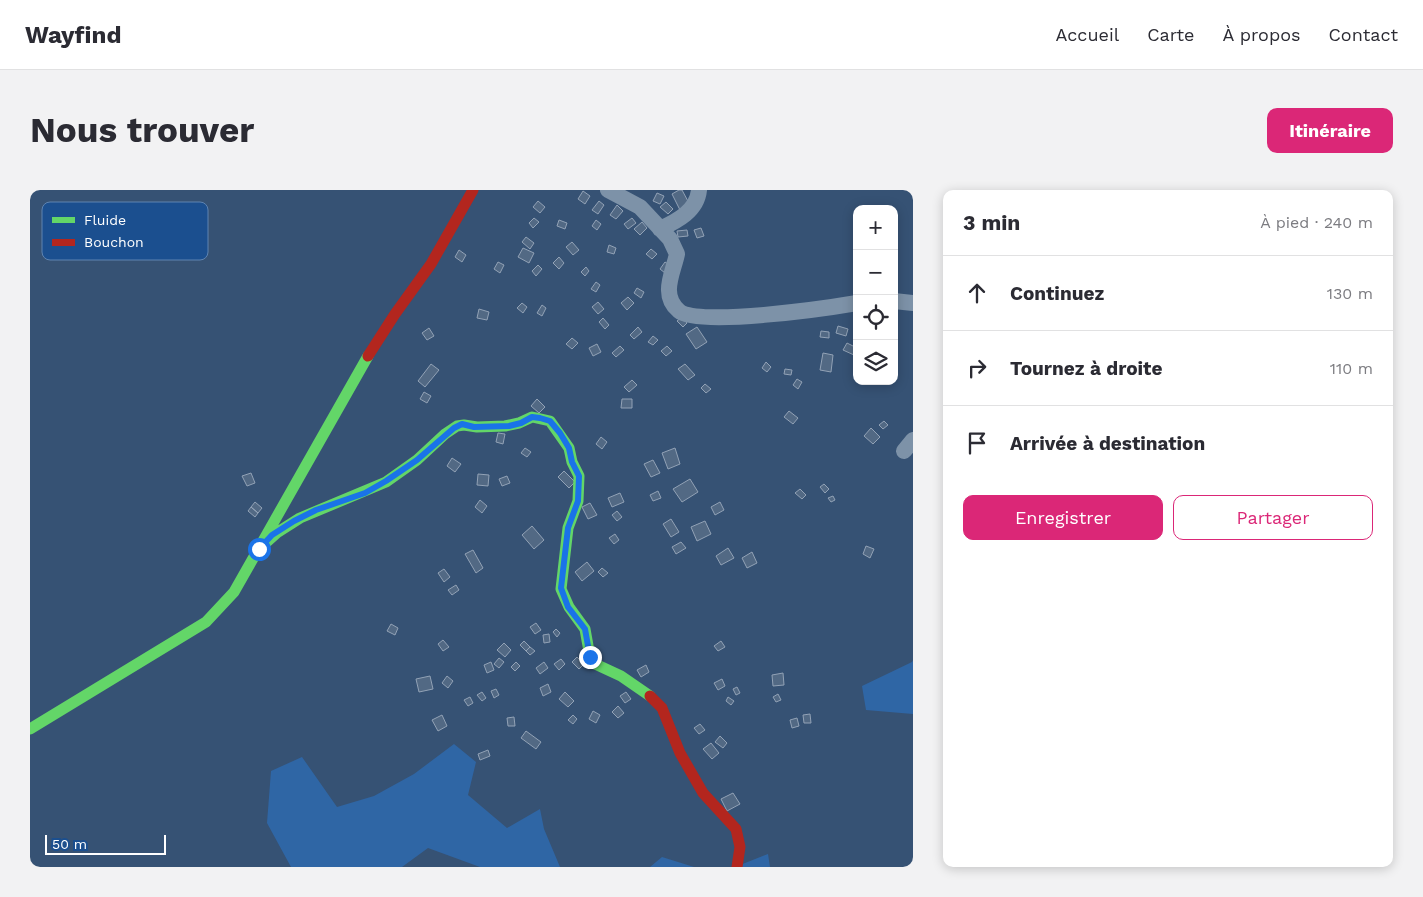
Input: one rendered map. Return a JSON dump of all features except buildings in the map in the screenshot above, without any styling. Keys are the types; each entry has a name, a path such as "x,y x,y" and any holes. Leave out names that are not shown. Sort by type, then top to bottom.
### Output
{"street":[{"path":"30,729 206,622 234,592 363,364 395,314 431,264 473,190"},
{"path":"608,190 640,207 670,240 677,254 668,288 671,300 679,311 691,316 768,314 853,303"},
{"path":"660,228 681,219 693,207 699,190"},
{"path":"898,300 913,302"},
{"path":"259,549 272,535 294,521 316,510 365,493 386,481 417,460 454,428 462,424 474,427 509,426 521,423 532,417 550,421 569,448 572,462 579,476 578,501 568,528 561,588 568,607 585,629 590,657 593,663 620,676 654,698 662,708 680,754 689,771 703,793 736,829 740,847 737,867"}],"shaded area":[{"path":"913,660 913,714 866,710 862,686"},
{"path":"454,744 476,762 468,795 507,828 540,809 544,829 560,867 480,867 428,848 402,867 291,867 267,823 271,771 302,757 337,807 374,796 414,774"},
{"path":"768,854 770,867 735,867"},
{"path":"662,857 694,867 650,867"}],"traffic: fast":[{"path":"30,729 206,622 234,592 368,356"},
{"path":"259,549 278,532 300,518 386,482 417,460 445,434 457,426 505,426 519,423 532,417 550,421 569,448 572,462 579,476 578,501 568,528 561,589 569,607 585,629 590,657 593,663 621,676 650,696"}],"traffic: jam":[{"path":"368,356 431,264 473,190"},
{"path":"650,696 662,708 680,753 703,793 736,829 740,847 737,867"}],"route":[{"path":"259,549 272,535 294,521 316,510 365,493 386,481 417,460 454,428 462,424 474,427 509,426 521,423 532,417 550,421 569,448 572,462 579,476 578,501 568,528 561,588 568,607 585,629 590,657"}]}
